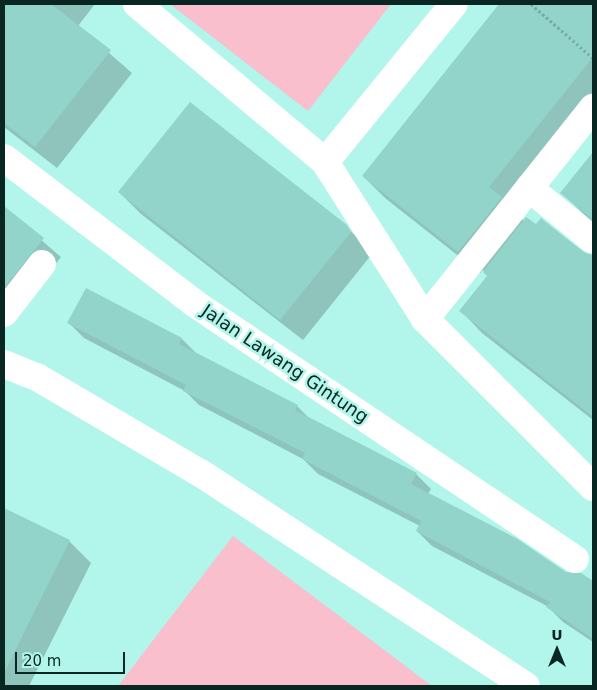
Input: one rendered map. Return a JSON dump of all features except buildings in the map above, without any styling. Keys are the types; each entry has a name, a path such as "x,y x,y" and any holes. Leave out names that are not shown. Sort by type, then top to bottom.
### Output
{"street":[{"path":"137,4 325,162 425,319 593,487"},
{"path":"325,162 454,4"},
{"path":"425,319 593,108"},
{"name":"Jalan Lawang Gintung","path":"4,158 194,303 575,558"},
{"path":"529,188 593,240"},
{"path":"4,313 42,264"},
{"path":"4,364 37,377 202,474 526,686"}],"path":[{"path":"531,4 593,58"}],"shaded area":[{"path":"170,4 391,4 308,111"},
{"path":"233,536 432,686 118,686"}]}
